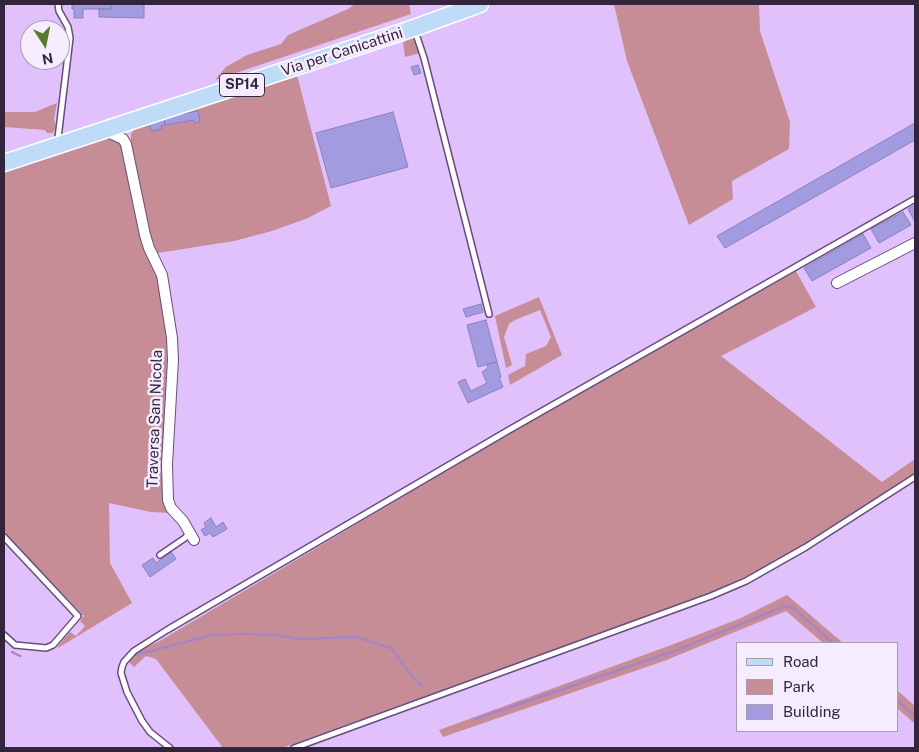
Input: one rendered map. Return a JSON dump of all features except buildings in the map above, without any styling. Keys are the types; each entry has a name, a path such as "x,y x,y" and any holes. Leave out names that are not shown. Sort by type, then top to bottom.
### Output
{"main road":[{"name":"Via per Canicattini","path":"4,156 412,22 459,4"},
{"name":"Via per Canicattini","path":"4,163 414,28 480,4"}],"street":[{"name":"Traversa San Nicola","path":"104,130 122,139 126,144 145,235 162,275 173,360 167,464 168,500 171,508 183,521 191,536"},
{"path":"838,283 915,243"}],"lane":[{"path":"58,4 59,11 68,27 70,38 58,138"},
{"path":"414,28 424,58 488,314"},
{"path":"170,748 158,740 142,721 127,692 121,673 122,667 134,650 509,430 915,199"},
{"path":"294,748 712,596 746,581 806,547 915,477"},
{"path":"160,555 191,536"},
{"path":"4,537 78,616 53,645 46,648 15,645 4,635"}],"green space":[{"path":"355,4 409,4 411,14 215,80 226,67 247,55 281,44 288,35 348,9"},
{"path":"614,4 759,4 760,31 790,122 789,149 732,181 733,199 689,225 627,61"},
{"path":"409,38 413,38 416,41 420,53 405,57 403,43"},
{"path":"297,75 331,206 308,218 272,231 234,241 158,253 151,239 131,144 131,134 136,127"},
{"path":"57,103 54,119 56,127 53,133 47,133 45,130 4,127 4,112 35,112"},
{"path":"107,136 121,143 158,269 170,357 170,513 151,512 109,503 110,563 132,603 58,648 70,632 76,636 85,626 80,621 84,616 4,533 4,168"},
{"path":"796,271 816,307 721,356 882,482 915,459 915,473 798,549 766,567 710,593 282,748 223,748 156,659 146,656 134,667 129,662 141,650 158,642 512,432"},
{"path":"539,297 562,355 510,385 508,375 525,366 526,354 546,346 551,337 540,310 509,324 504,337 512,365 506,368 495,316"},
{"path":"787,595 842,642 822,642 786,611 664,661 443,737 439,730 674,644 741,618"},
{"path":"899,692 915,706 915,724 899,710"}],"waterway":[{"path":"476,719 677,650 785,606 793,608 832,642"},
{"path":"136,655 212,635 274,635 301,639 356,637 391,648 411,675 422,686"},
{"path":"12,652 20,656"},
{"path":"899,702 915,716"}]}
